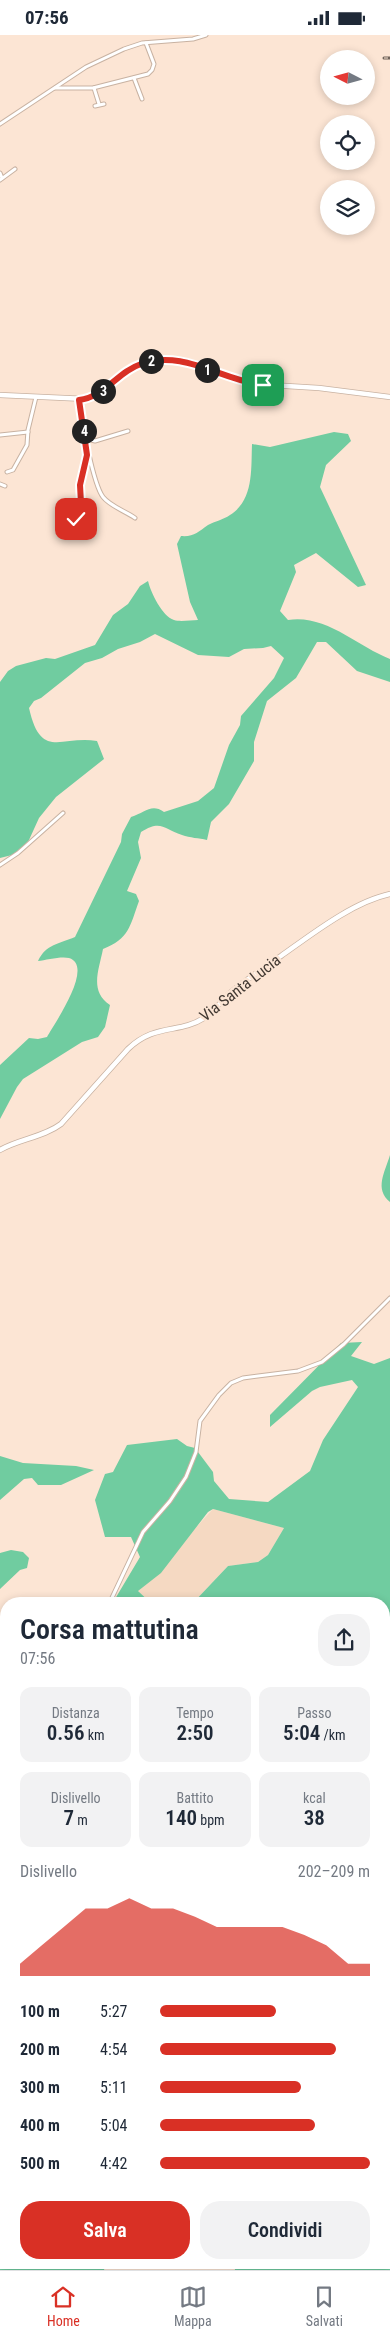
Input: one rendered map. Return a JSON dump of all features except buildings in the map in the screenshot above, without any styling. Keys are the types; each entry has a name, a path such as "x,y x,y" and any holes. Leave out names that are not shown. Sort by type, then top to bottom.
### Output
{"street":[{"path":"0,123 95,62 126,48 146,43 193,39 206,35"},
{"path":"55,88 94,88 148,73 153,68 153,61 146,43"},
{"path":"134,78 142,99"},
{"path":"94,88 99,104"},
{"path":"95,106 104,104"},
{"path":"0,173 1,179 15,169"},
{"path":"0,395 36,395 79,400 99,394 135,366 165,359 186,362 253,384 333,389 390,397"},
{"path":"7,472 13,470 26,447 36,395"},
{"path":"67,534 73,515 80,506 80,485 87,457 79,400"},
{"path":"84,431 91,440 95,441 128,431"},
{"path":"0,435 28,432"},
{"path":"86,445 102,496 135,518"},
{"path":"0,484 5,486"},
{"path":"0,865 18,853 63,813"},
{"name":"Via Santa Lucia","path":"0,1150 15,1142 58,1126 140,1038 202,1019 234,989 294,947 345,914 390,894"},
{"path":"112,1597 143,1532 174,1495 186,1477 196,1452 199,1424 219,1395 231,1383 243,1378 298,1371 322,1362 344,1344 390,1298"}],"shaded area":[{"path":"213,1509 284,1528 268,1555 258,1562 228,1566 199,1597 144,1597 138,1591"}],"green space":[{"path":"334,432 348,434 351,441 326,465 320,487 366,585 358,587 316,553 294,565 296,572 280,611 288,620 302,619 328,626 390,659 390,682 357,671 326,642 317,642 296,678 267,701 254,742 254,761 229,804 211,822 207,840 185,836 162,826 153,826 141,832 138,842 141,858 127,891 136,894 139,901 127,931 118,941 103,949 98,972 99,993 110,1005 105,1027 98,1037 82,1042 23,1079 0,1119 0,1065 29,1038 47,1037 70,996 78,972 76,963 69,958 38,961 41,955 54,945 75,937 121,842 122,834 131,817 155,808 164,812 198,801 214,788 229,745 240,725 241,716 274,678 284,658 271,646 244,649 229,657 198,655 155,634 140,642 118,649 102,658 85,663 41,698 34,701 29,708 34,724 40,735 46,740 54,742 97,741 104,759 56,797 39,818 23,849 16,854 0,858 0,682 8,671 16,666 46,658 55,659 95,645 113,615 128,604 140,586 148,581 158,603 170,618 179,621 198,620 190,602 177,544 181,536 196,534 208,525 227,517 238,509 250,483 252,444 270,447"},
{"path":"390,1155 390,1202 383,1192 382,1180"},
{"path":"362,1342 351,1356 374,1364 390,1358 390,1597 199,1597 228,1566 258,1562 268,1555 284,1528 213,1509 208,1512 161,1573 138,1591 144,1597 116,1597 140,1557 131,1537 105,1537 95,1500 105,1474 113,1472 127,1445 177,1439 187,1446 195,1448 213,1472 214,1481 229,1499 268,1502 310,1471 323,1440 358,1387 352,1380 320,1387 312,1391 270,1427 270,1415 341,1343"},
{"path":"0,1456 23,1463 76,1466 94,1470 61,1485 38,1485 32,1478 24,1479 0,1500"},
{"path":"11,1550 23,1552 29,1558 27,1568 20,1570 0,1589 0,1553"},
{"path":"0,2269 104,2269 104,2270"},
{"path":"235,2269 390,2269 390,2270"}],"railway":[{"path":"384,58 390,58"}],"route":[{"path":"76,519 81,503 80,485 87,455 79,400 91,398 99,394 135,366 147,362 172,359 240,381 263,385"}]}
